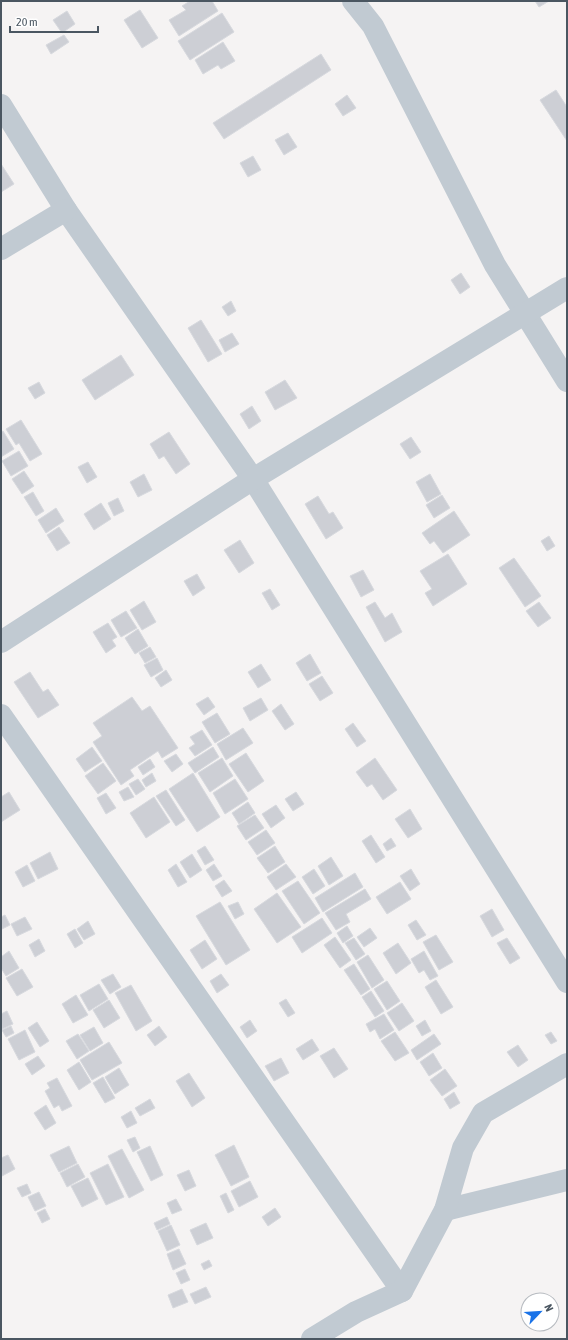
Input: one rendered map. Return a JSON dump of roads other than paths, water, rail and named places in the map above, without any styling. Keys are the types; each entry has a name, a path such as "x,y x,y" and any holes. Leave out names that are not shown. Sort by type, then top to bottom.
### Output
{"street":[{"path":"353,1 373,26 495,265 524,314 567,381"},
{"path":"1,105 66,210 253,479 567,982"},
{"path":"1,249 66,210"},
{"path":"1,642 253,479 567,288"},
{"path":"1,715 402,1291"},
{"path":"312,1339 356,1312 402,1291 445,1210 463,1148 483,1113 567,1064"},
{"path":"445,1210 567,1180"}]}
